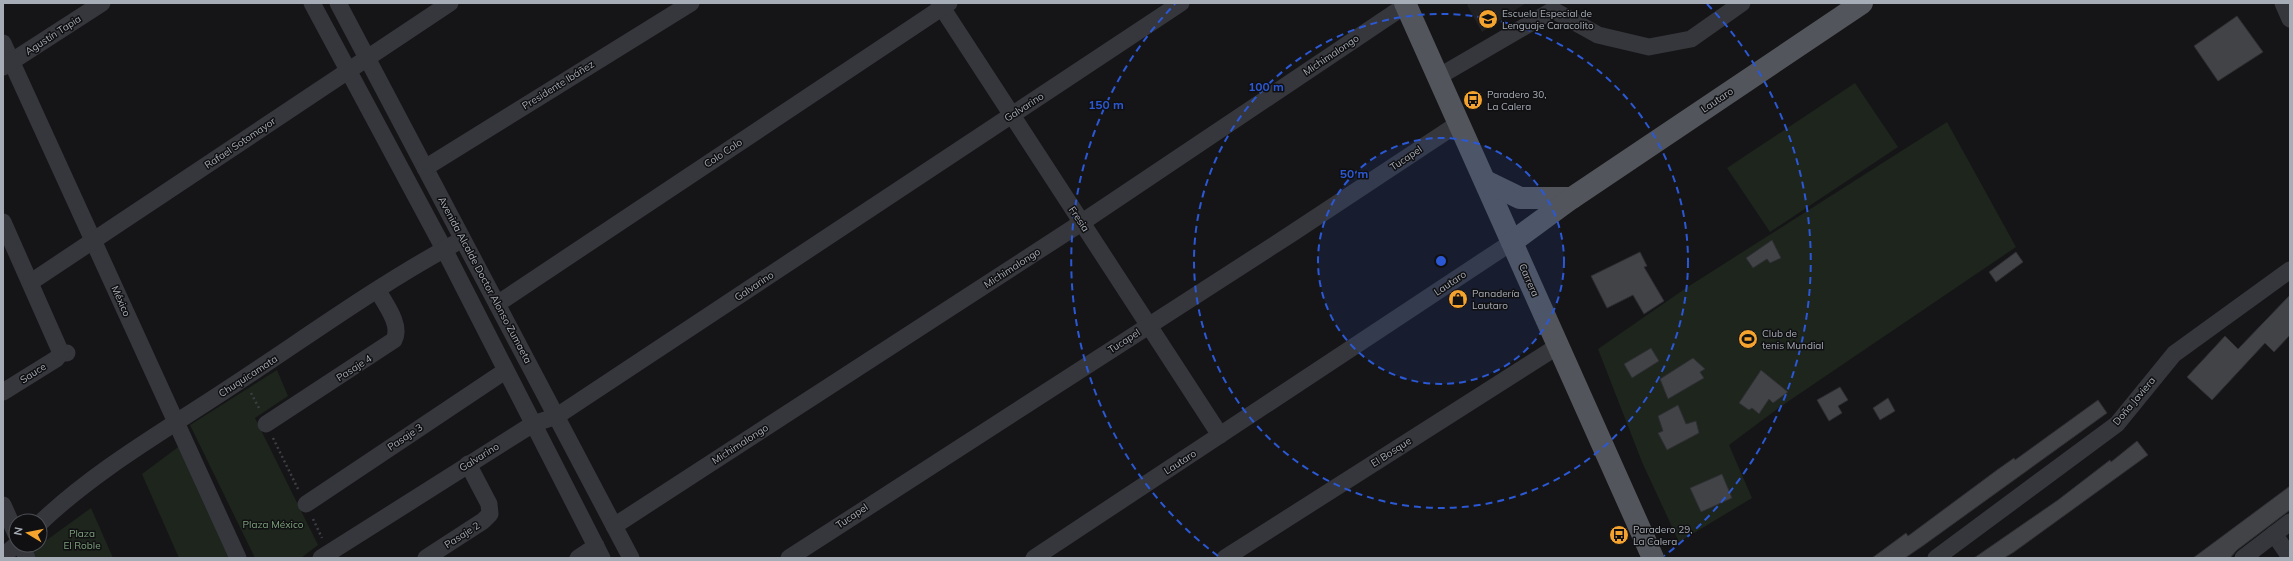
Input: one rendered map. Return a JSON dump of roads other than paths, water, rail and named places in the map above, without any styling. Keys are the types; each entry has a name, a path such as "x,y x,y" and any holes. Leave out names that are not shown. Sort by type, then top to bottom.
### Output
{"main road":[{"name":"Lautaro","path":"1512,242 1572,198 1862,3"},
{"name":"Carrera","path":"1406,4 1653,558"},
{"path":"1485,181 1520,198 1536,200 1572,198"}],"street":[{"name":"Agustín Tapia","path":"7,64 102,3"},
{"path":"312,3 444,249 505,371 599,552 578,558"},
{"name":"Avenida Alcalde Doctor Alonso Zumaeta","path":"338,3 631,558"},
{"name":"Rafael Sotomayor","path":"31,282 347,70 450,3"},
{"name":"Presidente Ibáñez","path":"425,168 691,3"},
{"name":"Galvarino","path":"325,555 533,424 557,416 1181,3"},
{"path":"1438,77 1552,10 1598,34 1649,47 1691,39 1742,3"},
{"path":"2283,3 2290,19"},
{"name":"Michimalongo","path":"614,526 1081,223 1406,4"},
{"name":"Fresia","path":"943,5 1011,115 1081,223 1150,325 1220,435"},
{"name":"Colo Colo","path":"497,304 943,5"},
{"name":"México","path":"3,43 7,64 94,241 175,424 238,558"},
{"name":"Tucapel","path":"789,558 1459,123"},
{"path":"3,222 10,256 31,282"},
{"name":"Chuquicamata","path":"48,516 90,479 134,449 175,424 378,291 444,249 463,239"},
{"name":"Lautaro","path":"1034,558 1512,242"},
{"name":"Doña Javiera","path":"1936,558 2117,424 2174,354 2290,270"},
{"name":"Sauce","path":"3,392 64,353 31,282"},
{"name":"Pasaje 4","path":"266,424 394,340 397,336 396,326 378,291"},
{"name":"El Bosque","path":"1225,558 1558,346"},
{"name":"Pasaje 3","path":"306,504 505,371"},
{"name":"Pasaje 2","path":"426,558 483,521 490,514 489,504 468,464"},
{"path":"3,505 8,516"},
{"path":"2243,558 2290,522"},
{"path":"2274,534 2290,557"}],"place":[{"name":"Escuela Especial de Lenguaje Caracolito","path":"1488,19"},
{"name":"Paradero 30, La Calera","path":"1473,100"},
{"name":"Panadería Lautaro","path":"1458,299"},
{"name":"Club de tenis Mundial","path":"1748,339"},
{"name":"Paradero 29, La Calera","path":"1619,535"}],"park label":[{"name":"Plaza México","path":"273,524"},
{"name":"Plaza El Roble","path":"82,538"}]}
